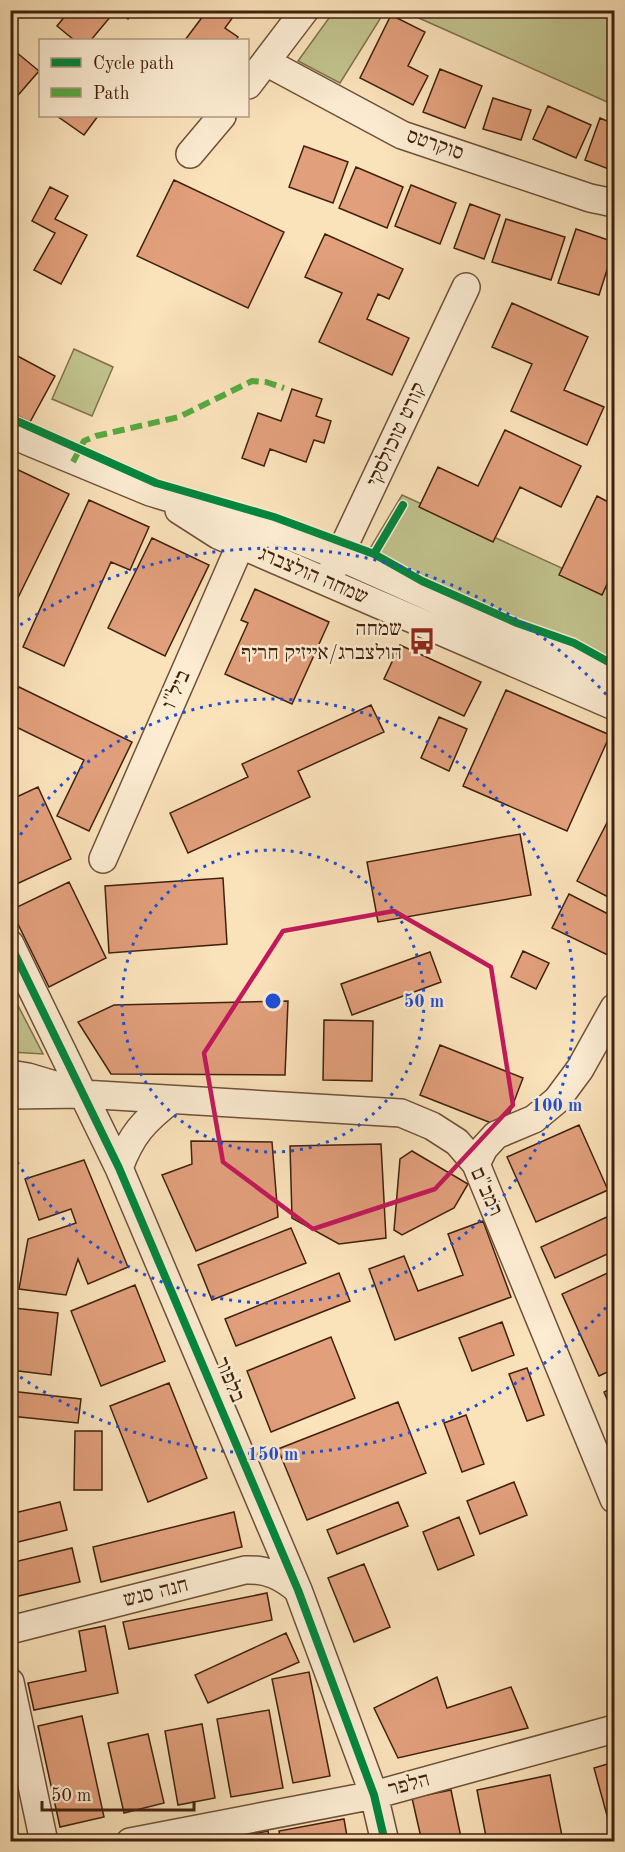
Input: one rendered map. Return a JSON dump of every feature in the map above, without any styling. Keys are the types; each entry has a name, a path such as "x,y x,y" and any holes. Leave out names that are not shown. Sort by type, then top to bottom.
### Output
{"street":[{"path":"249,84 305,10"},
{"name":"סוקרטס","path":"266,62 402,135 590,198 615,203"},
{"path":"190,154 221,117"},
{"name":"קורט טוכולסקי","path":"326,581 340,557 466,287"},
{"name":"שמחה הולצברג","path":"10,434 246,534 326,581 615,706"},
{"name":"שמחה הולצברג","path":"246,534 340,557 615,679"},
{"name":"ביל\"ו","path":"103,859 246,534"},
{"name":"בלפור","path":"10,944 119,1168 298,1590 374,1795 385,1842"},
{"path":"476,1164 484,1148 496,1135 534,1119 557,1100 580,1069 615,1008"},
{"path":"10,1074 28,1077 82,1094"},
{"path":"10,1095 82,1094"},
{"name":"רמב\"ם","path":"82,1094 401,1113 432,1126 457,1142 476,1164 615,1499"},
{"path":"119,1168 135,1133 148,1118 171,1100"},
{"name":"חנה סנש","path":"10,1630 245,1570 260,1570 274,1574 285,1579 298,1590"},
{"path":"10,1682 44,1842"},
{"name":"הלפר","path":"130,1842 374,1795 615,1729"}],"highlighted area":[{"path":"394,911 491,967 513,1105 435,1189 313,1229 223,1162 204,1053 283,931"}],"green space":[{"path":"334,11 385,11 340,83 298,61"},
{"path":"403,11 614,11 614,105"},
{"path":"74,349 113,367 92,416 52,399"},
{"path":"402,495 614,592 614,671 363,560"},
{"path":"11,992 43,1054 11,1052"}],"building":[{"path":"70,10 116,10 92,39 73,39 57,26"},
{"path":"117,10 135,10 128,19"},
{"path":"196,10 238,10 225,28 238,37 237,39 186,39 203,16"},
{"path":"391,15 425,32 408,66 428,76 413,105 360,78"},
{"path":"10,47 39,71 13,101 10,99"},
{"path":"440,69 482,86 465,128 423,112"},
{"path":"493,98 531,110 521,140 483,129"},
{"path":"548,106 591,125 576,158 533,139"},
{"path":"58,117 97,117 84,135"},
{"path":"600,118 614,124 614,171 585,160"},
{"path":"304,146 348,162 333,203 289,187"},
{"path":"356,167 403,187 387,228 339,208"},
{"path":"174,180 284,232 248,308 137,256"},
{"path":"411,185 456,203 440,244 395,226"},
{"path":"50,187 68,196 55,219 87,235 61,284 34,270 55,233 32,221"},
{"path":"470,204 500,215 484,259 454,248"},
{"path":"506,219 565,237 551,280 492,262"},
{"path":"576,229 614,242 599,295 558,283"},
{"path":"325,234 403,269 389,299 378,294 367,319 409,338 392,375 319,342 342,293 305,277"},
{"path":"512,303 588,337 564,390 604,407 587,445 511,411 532,364 492,347"},
{"path":"10,352 55,376 30,422 10,412"},
{"path":"292,389 322,399 316,416 331,421 324,443 314,440 306,462 270,449 264,466 242,458 258,413 281,421"},
{"path":"505,430 581,466 561,507 520,487 493,542 419,507 438,467 478,486"},
{"path":"10,466 69,494 10,614 10,534 17,522 10,519"},
{"path":"597,496 614,505 614,569 602,595 559,575"},
{"path":"89,500 149,527 130,570 111,562 64,666 23,647"},
{"path":"152,538 209,565 165,656 108,628"},
{"path":"255,589 329,622 292,704 225,674 248,623 241,620"},
{"path":"400,645 481,682 464,716 384,679"},
{"path":"19,687 132,742 89,831 57,816 84,760 10,724 10,704"},
{"path":"506,690 610,735 567,831 463,786"},
{"path":"371,705 384,732 298,771 310,797 188,853 170,813 248,777 242,764"},
{"path":"439,717 467,729 449,771 421,758"},
{"path":"38,787 71,859 10,887 10,800"},
{"path":"614,809 614,900 577,881"},
{"path":"520,834 531,895 378,922 367,862"},
{"path":"223,878 227,944 109,953 105,886"},
{"path":"69,882 106,958 49,987 11,910"},
{"path":"569,894 614,917 614,958 552,928"},
{"path":"523,951 549,963 536,989 511,977"},
{"path":"430,952 441,982 352,1015 341,984"},
{"path":"288,1001 285,1075 111,1074 78,1022 114,1005"},
{"path":"324,1020 373,1021 372,1081 323,1080"},
{"path":"440,1045 523,1078 504,1128 420,1095"},
{"path":"579,1125 608,1190 536,1222 507,1157"},
{"path":"191,1141 272,1142 278,1217 196,1251 162,1175 192,1164"},
{"path":"381,1144 386,1238 339,1244 292,1218 290,1146"},
{"path":"412,1151 468,1184 454,1208 402,1235 394,1230 400,1159"},
{"path":"84,1160 128,1267 88,1284 78,1259 66,1295 19,1289 28,1239 76,1223 71,1209 39,1220 25,1179"},
{"path":"609,1216 614,1228 614,1251 555,1278 541,1247"},
{"path":"483,1221 511,1297 395,1340 369,1269 404,1256 418,1291 463,1275 448,1234"},
{"path":"291,1228 306,1263 212,1300 198,1265"},
{"path":"614,1270 614,1369 599,1376 562,1294"},
{"path":"339,1273 350,1301 236,1346 225,1319"},
{"path":"135,1285 165,1361 101,1386 71,1311"},
{"path":"14,1308 58,1313 51,1375 10,1370 10,1340"},
{"path":"502,1322 514,1355 472,1371 459,1338"},
{"path":"331,1337 355,1398 271,1432 247,1371"},
{"path":"527,1368 544,1415 527,1421 509,1374"},
{"path":"169,1383 207,1478 148,1502 110,1406"},
{"path":"614,1387 614,1415 604,1392"},
{"path":"10,1391 81,1399 78,1423 10,1416"},
{"path":"398,1402 426,1473 307,1520 278,1449"},
{"path":"466,1415 484,1464 462,1472 444,1423"},
{"path":"75,1431 102,1431 102,1490 74,1490"},
{"path":"514,1482 527,1515 480,1534 467,1501"},
{"path":"60,1502 67,1530 10,1544 10,1514"},
{"path":"398,1502 408,1526 337,1554 327,1530"},
{"path":"234,1512 242,1547 101,1582 93,1547"},
{"path":"459,1517 474,1555 438,1570 423,1532"},
{"path":"72,1548 80,1582 14,1597 10,1581 10,1563"},
{"path":"364,1564 390,1627 354,1642 328,1578"},
{"path":"267,1593 272,1620 129,1649 123,1622"},
{"path":"105,1626 118,1693 34,1710 28,1683 86,1671 79,1631"},
{"path":"286,1633 299,1662 208,1703 195,1675"},
{"path":"309,1672 330,1776 293,1783 272,1679"},
{"path":"437,1677 447,1708 511,1687 528,1728 398,1758 374,1708"},
{"path":"269,1710 283,1788 231,1797 217,1719"},
{"path":"82,1716 104,1817 60,1827 38,1726"},
{"path":"202,1724 215,1798 178,1805 165,1731"},
{"path":"148,1734 164,1803 124,1813 108,1743"},
{"path":"614,1762 614,1841 594,1768"},
{"path":"550,1775 562,1836 535,1842 487,1842 477,1790"},
{"path":"451,1790 462,1842 422,1842 412,1798"},
{"path":"344,1819 348,1842 281,1842 279,1831"},
{"path":"268,1831 270,1842 222,1842 222,1840"}],"marked path":[{"path":"73,462 84,441 96,436 179,417 252,381 266,382 284,388"}],"cycle path":[{"path":"10,418 156,483 274,517 374,554"},
{"path":"403,505 374,554 422,581 517,623 574,643 614,665"},
{"path":"10,944 119,1168 298,1590 374,1795 385,1842"}],"place":[{"name":"שמחה הולצברג/אייזיק חריף","path":"422,641"}]}
